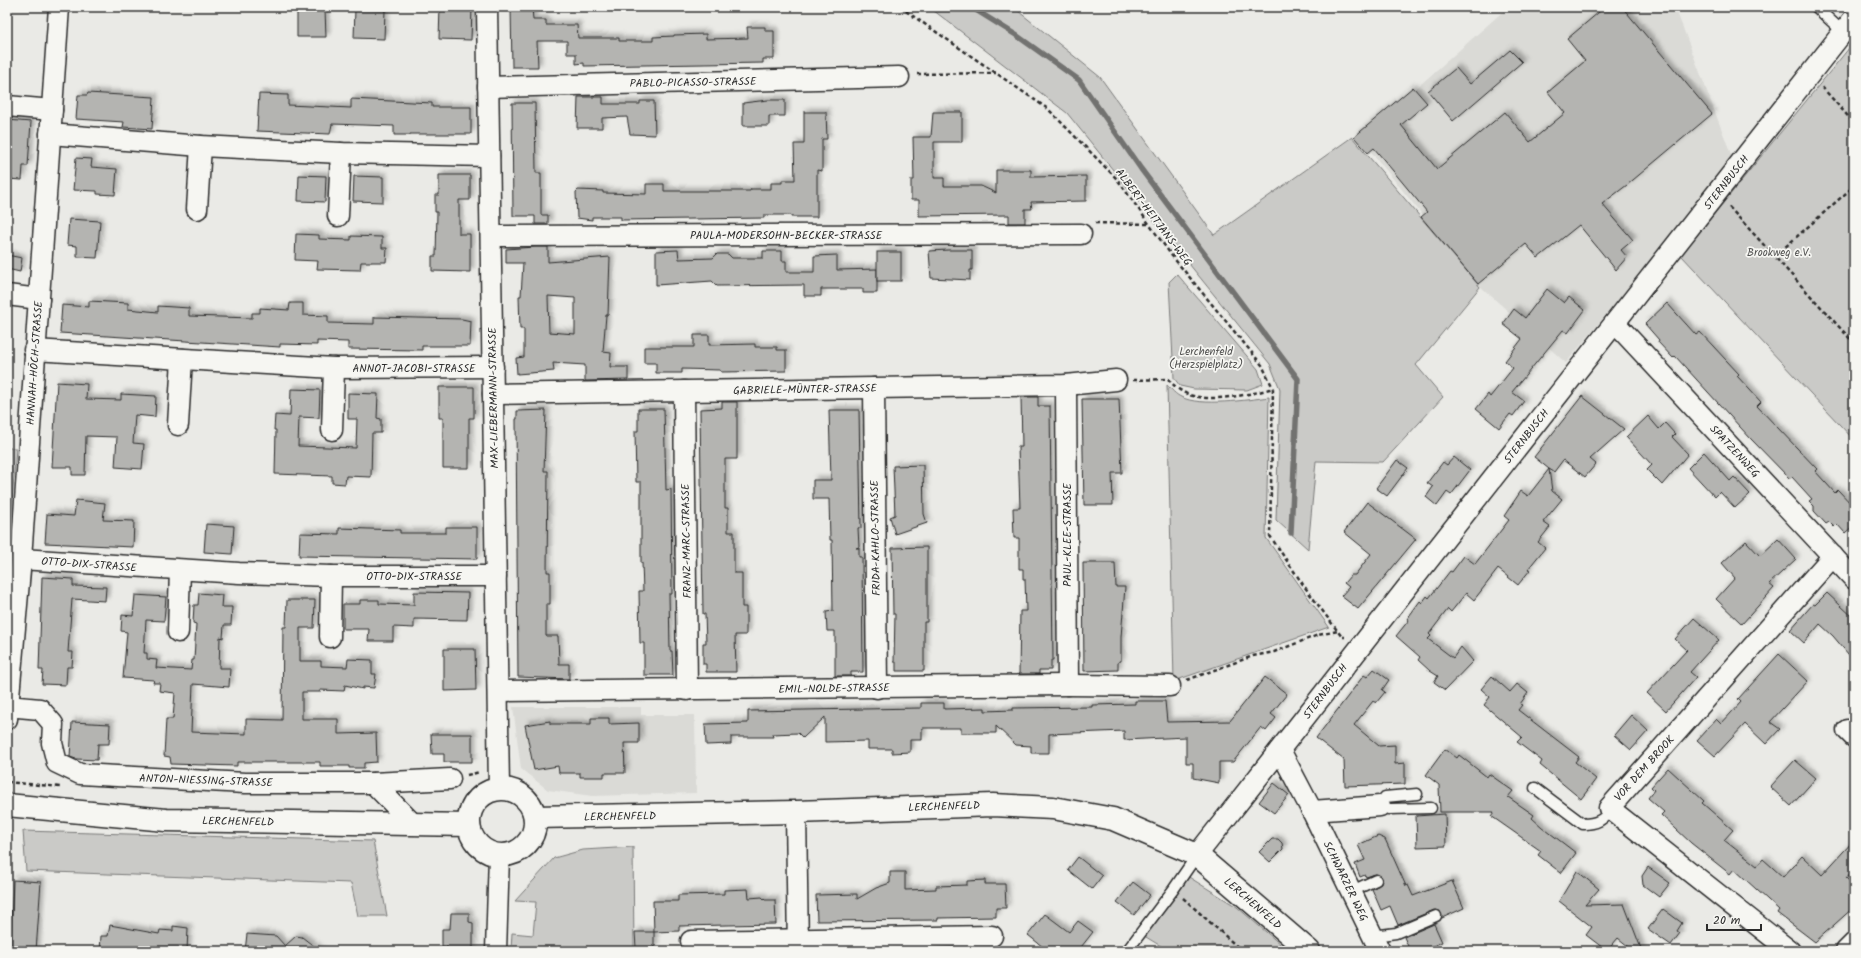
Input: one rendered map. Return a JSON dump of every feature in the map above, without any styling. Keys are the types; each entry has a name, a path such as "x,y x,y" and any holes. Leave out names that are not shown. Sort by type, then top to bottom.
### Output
{"street":[{"name":"HANNAH-HÖCH-STRASSE","path":"7,710 13,590 21,560 34,350 39,299 59,7"},
{"name":"MAX-LIEBERMANN-STRASSE","path":"487,7 499,789"},
{"name":"STERNBUSCH","path":"1197,855 1848,25"},
{"name":"PABLO-PICASSO-STRASSE","path":"488,87 899,77"},
{"path":"7,106 52,110"},
{"path":"50,134 201,146 341,153 489,156"},
{"path":"197,209 201,146"},
{"path":"338,216 341,153"},
{"name":"PAULA-MODERSOHN-BECKER-STRASSE","path":"490,236 1081,234"},
{"path":"7,295 39,299"},
{"name":"SPATZENWEG","path":"1615,324 1854,579"},
{"name":"ANNOT-JACOBI-STRASSE","path":"34,350 334,368 493,368"},
{"path":"178,425 182,359"},
{"path":"332,430 334,368"},
{"name":"GABRIELE-MÜNTER-STRASSE","path":"493,394 1066,385 1116,380"},
{"name":"PAUL-KLEE-STRASSE","path":"1066,385 1068,685"},
{"name":"FRIDA-KAHLO-STRASSE","path":"874,388 877,688"},
{"name":"FRANZ-MARC-STRASSE","path":"684,391 687,690"},
{"name":"VOR DEM BROOK","path":"1790,951 1609,808 1833,556"},
{"name":"OTTO-DIX-STRASSE","path":"21,560 180,570 331,576 496,576"},
{"path":"178,632 180,570"},
{"path":"330,637 331,576"},
{"name":"EMIL-NOLDE-STRASSE","path":"498,691 1068,685 1170,686"},
{"name":"ANTON-NIESSING-STRASSE","path":"7,710 40,709 53,724 52,743 56,763 80,774 245,783 373,783 450,780"},
{"name":"SCHWARZER WEG","path":"1280,750 1312,811 1377,944"},
{"path":"373,783 412,823"},
{"path":"499,789 512,791 522,796 531,806 535,817 534,829 530,840 522,849 511,854 499,855 488,852 478,846 472,836 469,825 470,815 474,805 480,797 499,789"},
{"name":"LERCHENFELD","path":"535,817 796,812 993,804 1053,808 1113,818 1197,855 1309,951"},
{"name":"LERCHENFELD","path":"7,806 166,820 469,825"},
{"path":"1312,811 1380,806"},
{"path":"796,812 798,945"},
{"path":"496,951 499,855"},
{"path":"691,941 798,945 992,936"},
{"path":"1846,951 1854,943"}],"lane":[{"path":"1816,7 1848,25"},
{"path":"1535,788 1583,824 1600,822 1612,810"},
{"path":"1417,794 1385,797 1380,806 1388,809 1431,808"},
{"path":"1127,951 1173,890 1197,855"},
{"path":"1352,891 1376,880"},
{"path":"1377,944 1396,933 1436,916"}],"path":[{"name":"ALBERT-HEITJANS-WEG","path":"900,7 1048,109 1117,179 1172,256 1262,365 1273,388 1270,536 1304,586 1342,637 1363,642"},
{"path":"899,77 910,74 996,73"},
{"path":"1810,74 1854,123"},
{"path":"1775,256 1854,186"},
{"path":"1717,193 1854,343"},
{"path":"1081,234 1094,223 1148,224"},
{"path":"1116,380 1168,379 1177,389 1189,395 1202,397 1249,395 1273,388"},
{"path":"1170,686 1253,656 1274,652 1318,635 1338,631"},
{"path":"450,780 498,768"},
{"path":"1173,890 1242,951"}],"shaded area":[{"path":"1508,7 1675,7 1734,162 1566,363 1481,287 1360,138"},
{"path":"513,707 641,707 641,715 695,715 696,793 592,796 548,790 521,769"}],"green space":[{"path":"929,7 1013,7 1100,77 1214,235 1352,137 1480,287 1416,365 1443,397 1383,462 1316,461 1308,549 1276,520 1280,389 1270,364 1067,113"},
{"name":"Brookweg e.V.","path":"1854,42 1854,440 1681,255"},
{"name":"Lerchenfeld (Herzspielplatz)","path":"1177,274 1258,369 1263,384 1247,390 1194,389 1180,386 1174,378 1169,282"},
{"path":"1167,385 1179,396 1200,402 1224,402 1269,397 1266,538 1329,627 1174,681"},
{"path":"7,448 16,448 7,569"},
{"path":"23,831 373,841 387,916 358,916 351,883 26,871"},
{"path":"633,847 634,951 511,951 512,933 533,935 536,902 515,901 554,858 583,850"},
{"path":"1184,874 1237,907 1288,951 1169,951 1141,934"}],"building":[{"path":"297,7 312,7 312,10 325,10 326,37 297,37"},
{"path":"440,7 472,7 471,40 439,39"},
{"path":"511,7 532,7 533,20 546,20 546,25 577,25 578,38 619,38 619,41 653,41 653,37 706,34 706,39 748,38 747,27 765,27 765,31 774,31 774,59 763,59 763,63 584,66 584,63 576,64 576,54 567,54 567,41 537,41 538,67 512,67"},
{"path":"1605,7 1622,7 1712,114 1602,204 1633,240 1621,250 1627,257 1616,270 1579,225 1538,258 1526,244 1478,284 1421,217 1427,212 1374,148 1368,153 1354,137 1413,87 1427,103 1401,125 1437,169 1505,112 1530,142 1565,113 1548,92 1585,61 1567,39"},
{"path":"355,9 385,10 384,39 354,38"},
{"path":"1510,50 1522,62 1453,121 1428,91 1456,68 1470,84"},
{"path":"88,93 154,97 152,129 123,127 124,122 76,119 78,95 87,95"},
{"path":"259,94 288,95 288,105 351,108 351,99 432,103 432,107 471,107 471,134 394,135 394,126 332,124 330,134 257,131"},
{"path":"578,97 603,97 603,104 640,104 640,101 654,101 655,135 630,134 627,117 602,118 602,128 577,128"},
{"path":"768,100 785,100 785,116 769,116 769,126 743,126 743,103"},
{"path":"512,103 535,103 536,173 541,173 541,215 548,215 548,224 535,224 535,216 513,216"},
{"path":"804,112 826,112 827,139 822,139 822,171 817,170 817,217 764,215 764,218 621,220 621,217 592,217 592,220 577,218 576,192 578,190 603,191 603,193 646,194 646,184 664,184 664,191 750,191 751,189 771,189 771,183 782,183 782,180 795,180 794,144 804,144"},
{"path":"933,112 962,112 962,142 934,142 934,178 944,178 944,186 981,186 996,193 996,170 1031,170 1031,177 1086,176 1086,201 1031,202 1032,209 1025,209 1025,223 1009,223 1009,215 919,216 919,200 911,200 911,180 914,180 913,137 931,137"},
{"path":"7,120 31,122 28,166 23,166 22,180 7,179"},
{"path":"76,158 92,159 91,167 117,169 115,195 97,194 97,191 73,190"},
{"path":"299,175 326,176 325,202 298,201"},
{"path":"439,175 470,175 470,200 459,200 459,234 470,234 470,272 432,271 432,256 436,256 437,212 435,212 435,195 439,195"},
{"path":"354,176 383,177 383,202 353,201"},
{"path":"69,219 100,221 97,258 77,257 77,246 67,245"},
{"path":"296,234 319,235 319,239 351,240 351,236 382,237 382,248 387,248 386,262 361,262 360,270 317,269 318,261 295,260"},
{"path":"548,247 548,262 610,257 608,315 606,315 603,352 611,353 610,367 628,367 628,380 585,381 585,365 553,363 554,371 517,374 516,358 524,357 524,329 520,329 519,296 521,296 523,263 506,263 506,249","holes":["548,296 575,298 575,334 549,332"]},
{"path":"678,250 679,259 713,258 717,254 728,254 732,258 763,258 763,251 782,251 782,261 786,261 786,272 814,272 814,256 837,255 837,270 877,269 877,293 863,293 863,289 821,289 821,296 804,296 804,285 717,286 712,281 656,285 656,251"},
{"path":"972,250 972,270 970,270 970,280 931,278 929,251"},
{"path":"877,252 901,252 901,281 877,281"},
{"path":"7,255 22,258 20,272 7,269"},
{"path":"1547,289 1564,303 1569,297 1585,310 1568,333 1563,330 1512,392 1524,401 1513,416 1510,414 1499,428 1476,409 1488,394 1490,397 1513,368 1505,361 1522,339 1503,324 1514,309 1525,318"},
{"path":"89,301 128,303 128,309 158,312 158,306 189,308 189,316 252,318 252,313 260,313 260,308 289,310 290,303 303,303 303,315 328,316 328,323 374,324 374,317 462,319 471,321 470,346 422,346 422,350 348,349 348,342 317,341 317,345 280,344 280,347 60,333 62,305 89,307"},
{"path":"1667,303 1696,335 1700,332 1739,374 1737,376 1761,402 1757,406 1817,469 1815,471 1835,493 1838,490 1854,507 1854,525 1845,533 1837,524 1834,527 1829,522 1826,524 1814,511 1814,506 1809,501 1812,499 1792,477 1790,479 1675,356 1673,358 1658,342 1659,340 1645,324"},
{"path":"694,335 709,335 709,345 755,344 755,347 777,347 777,350 786,350 786,371 721,372 720,370 682,369 682,373 656,373 656,363 644,363 644,347 694,347"},
{"path":"57,382 87,384 86,399 121,400 121,394 156,396 155,417 135,415 133,443 144,444 142,469 115,467 117,437 86,436 85,475 72,475 72,467 52,467"},
{"path":"439,387 474,387 474,418 469,418 469,468 443,468 443,418 439,418"},
{"path":"291,389 320,390 319,418 299,417 298,446 356,448 357,419 348,419 348,393 378,394 377,418 381,419 381,433 372,433 371,477 346,476 345,484 332,483 332,476 275,474 275,415 290,416"},
{"path":"1582,396 1624,429 1590,459 1596,464 1585,477 1563,460 1554,472 1534,457"},
{"path":"1021,397 1038,397 1038,406 1050,406 1053,660 1051,660 1051,670 1039,670 1039,674 1019,674 1020,611 1026,611 1025,579 1023,579 1023,569 1019,569 1019,538 1014,538 1013,508 1020,508 1018,447 1022,447"},
{"path":"1082,399 1119,399 1122,473 1112,473 1113,505 1084,505"},
{"path":"722,402 737,402 737,459 725,459 725,508 728,508 728,532 734,532 734,573 742,573 742,607 746,607 746,635 735,635 736,672 706,672 706,664 703,664 703,643 706,643 705,614 703,614 700,409 722,408"},
{"path":"638,409 664,409 666,490 671,489 672,594 669,594 670,651 672,651 673,675 644,675 644,643 640,643 639,591 643,591 641,563 641,482 636,482 635,431 638,431"},
{"path":"546,410 544,471 548,471 547,572 550,572 550,604 546,604 546,636 558,636 559,664 569,664 569,679 518,677 516,419 517,411"},
{"path":"829,410 859,410 861,528 858,528 859,547 856,548 859,548 859,557 862,557 863,672 851,672 851,676 835,676 835,631 827,631 826,612 833,611 832,540 830,540 829,499 813,499 813,480 831,480"},
{"path":"1648,416 1659,429 1665,423 1675,434 1672,437 1688,454 1662,485 1647,470 1652,465 1626,437"},
{"path":"1704,452 1730,481 1734,477 1750,494 1735,508 1720,492 1715,497 1688,468"},
{"path":"1454,457 1470,470 1451,495 1447,492 1437,506 1426,497 1433,487 1427,483 1443,462 1447,465"},
{"path":"1397,460 1408,468 1387,496 1376,488"},
{"path":"923,465 924,514 927,523 895,534 890,517 895,515 893,466"},
{"path":"1549,469 1552,491 1562,499 1543,522 1550,527 1538,542 1545,548 1528,569 1530,570 1518,585 1498,569 1474,600 1466,593 1451,612 1448,609 1429,634 1431,636 1428,639 1453,658 1461,647 1473,661 1445,690 1434,682 1438,676 1418,660 1420,657 1396,636 1409,620 1407,619 1420,601 1422,603 1427,596 1429,598 1464,556 1475,564 1509,520 1504,516 1521,491 1528,496"},
{"path":"76,500 105,503 103,520 134,521 133,547 45,543 47,514 74,516"},
{"path":"1367,502 1416,539 1358,609 1341,596 1349,587 1344,583 1351,575 1355,575 1371,554 1344,532"},
{"path":"206,524 234,526 232,554 204,552"},
{"path":"446,527 477,527 477,559 299,556 300,533 339,534 339,528 400,530 400,533 446,533"},
{"path":"1778,539 1796,559 1769,584 1774,588 1742,624 1716,599 1735,578 1722,563 1746,541 1760,556"},
{"path":"927,547 927,622 924,622 924,671 896,671 896,662 894,662 895,614 893,614 892,548"},
{"path":"1083,563 1115,563 1116,587 1125,587 1121,637 1121,661 1118,662 1118,670 1084,671"},
{"path":"42,577 73,579 73,586 106,587 105,601 72,599 68,652 73,652 72,667 67,667 66,685 42,684 43,670 39,670"},
{"path":"414,592 468,593 467,620 414,619 414,628 393,627 393,641 368,641 369,629 343,629 343,604 360,604 360,600 379,600 379,604 414,605"},
{"path":"199,593 222,595 221,607 232,607 231,625 224,625 223,638 220,637 219,668 230,668 229,687 193,684 191,732 246,734 246,719 282,720 283,627 286,627 287,600 315,600 314,628 300,628 300,661 321,661 321,666 347,667 348,659 372,660 372,674 376,674 374,688 363,687 363,689 345,685 344,691 320,690 320,692 302,692 302,719 338,719 338,734 376,733 377,762 364,763 364,768 349,768 349,766 320,766 320,762 237,762 237,766 171,764 170,757 164,756 166,719 173,719 175,693 159,691 160,683 153,683 154,680 123,678 127,632 121,631 122,615 133,616 135,595 166,597 164,621 146,620 144,653 147,653 147,659 157,660 156,668 191,670 192,660 194,660 196,624 193,623 194,605 198,605"},
{"path":"1827,593 1854,618 1854,661 1833,636 1820,624 1804,643 1790,630 1813,604 1815,605"},
{"path":"1694,618 1719,640 1690,672 1696,677 1666,711 1647,693 1687,650 1675,639"},
{"path":"444,649 475,649 476,690 444,691"},
{"path":"1779,654 1808,681 1770,722 1780,729 1766,744 1745,724 1715,756 1697,740 1716,719 1721,724 1741,702 1738,699"},
{"path":"1374,669 1389,680 1382,690 1385,692 1376,703 1373,701 1354,725 1379,746 1395,745 1395,764 1405,763 1405,784 1345,786 1344,760 1316,738 1364,675 1367,677"},
{"path":"1492,676 1510,692 1517,684 1528,693 1520,704 1522,705 1518,710 1579,757 1575,762 1596,779 1581,799 1540,765 1542,761 1517,742 1522,737 1484,705 1490,697 1481,689"},
{"path":"1265,677 1287,694 1271,714 1276,718 1266,731 1261,727 1233,762 1219,762 1219,783 1193,778 1193,763 1186,763 1186,737 1124,740 1124,731 1049,734 1049,753 1031,753 1031,746 1016,745 996,726 996,733 961,733 961,728 922,728 922,740 910,740 910,752 892,753 892,749 868,749 868,741 825,742 825,717 803,738 798,733 772,734 773,737 731,737 731,744 706,745 705,724 748,723 748,711 921,708 921,703 944,703 944,709 985,708 985,711 1013,710 1013,708 1092,707 1092,705 1135,704 1135,701 1165,701 1167,722 1230,721"},
{"path":"1631,715 1648,731 1631,750 1614,735"},
{"path":"591,718 609,718 609,724 639,723 639,743 624,743 625,773 604,773 604,777 580,777 580,773 559,773 558,766 534,770 525,725 550,721 550,724 591,724"},
{"path":"72,722 110,724 109,744 98,744 97,760 76,759 70,757"},
{"path":"431,734 472,734 472,762 444,762 444,754 432,754"},
{"path":"1445,749 1457,758 1459,755 1487,777 1489,774 1513,791 1508,797 1534,815 1532,818 1576,853 1561,873 1538,855 1541,851 1491,816 1494,812 1440,812 1439,785 1426,775"},
{"path":"1795,760 1816,778 1791,806 1770,787"},
{"path":"1668,768 1704,801 1702,803 1733,830 1724,840 1757,866 1763,859 1783,877 1802,856 1822,875 1854,840 1854,869 1846,878 1854,885 1854,907 1815,942 1777,913 1779,910 1734,869 1730,874 1691,843 1661,815 1664,812 1648,798 1654,790 1651,787"},
{"path":"1274,783 1289,795 1274,813 1259,802"},
{"path":"1445,814 1446,846 1417,847 1416,816"},
{"path":"1378,836 1385,839 1406,886 1408,885 1413,896 1452,881 1464,908 1442,918 1440,911 1434,910 1398,925 1390,906 1381,910 1372,889 1381,884 1382,877 1376,874 1360,877 1355,864 1365,860 1358,845"},
{"path":"1272,839 1278,839 1282,843 1283,849 1270,862 1259,852"},
{"path":"1078,857 1102,876 1092,889 1068,870"},
{"path":"1648,867 1670,883 1659,897 1643,885 1642,876"},
{"path":"1577,871 1599,889 1585,905 1624,904 1642,951 1634,951 1618,938 1607,951 1586,935 1592,927 1559,901"},
{"path":"890,872 905,872 905,890 936,889 936,886 967,885 967,881 985,880 985,884 1005,884 1006,908 996,908 996,917 938,918 938,920 817,921 816,895 857,894 857,899 876,888 890,883"},
{"path":"13,880 41,882 36,951 10,951"},
{"path":"1133,882 1150,895 1134,915 1117,902"},
{"path":"748,889 749,898 762,897 765,900 775,900 776,924 679,926 679,931 654,932 653,901 678,901 678,895 724,894 724,890"},
{"path":"1663,909 1682,923 1677,931 1680,933 1671,945 1648,929"},
{"path":"451,913 469,913 469,922 473,923 473,951 447,951 447,946 442,946 442,929 450,929"},
{"path":"1045,914 1069,932 1078,921 1093,932 1078,951 1048,951 1028,935"},
{"path":"1434,924 1442,942 1422,951 1410,951 1404,937"},
{"path":"110,925 159,934 160,930 173,931 173,926 188,928 187,951 100,951 101,936 108,936"},
{"path":"635,932 654,932 654,948 636,948"},
{"path":"247,934 276,936 285,946 296,936 302,937 320,951 245,951"}],"waterway":[{"path":"971,7 1016,35 1079,80 1141,169 1298,379 1291,533"}]}
